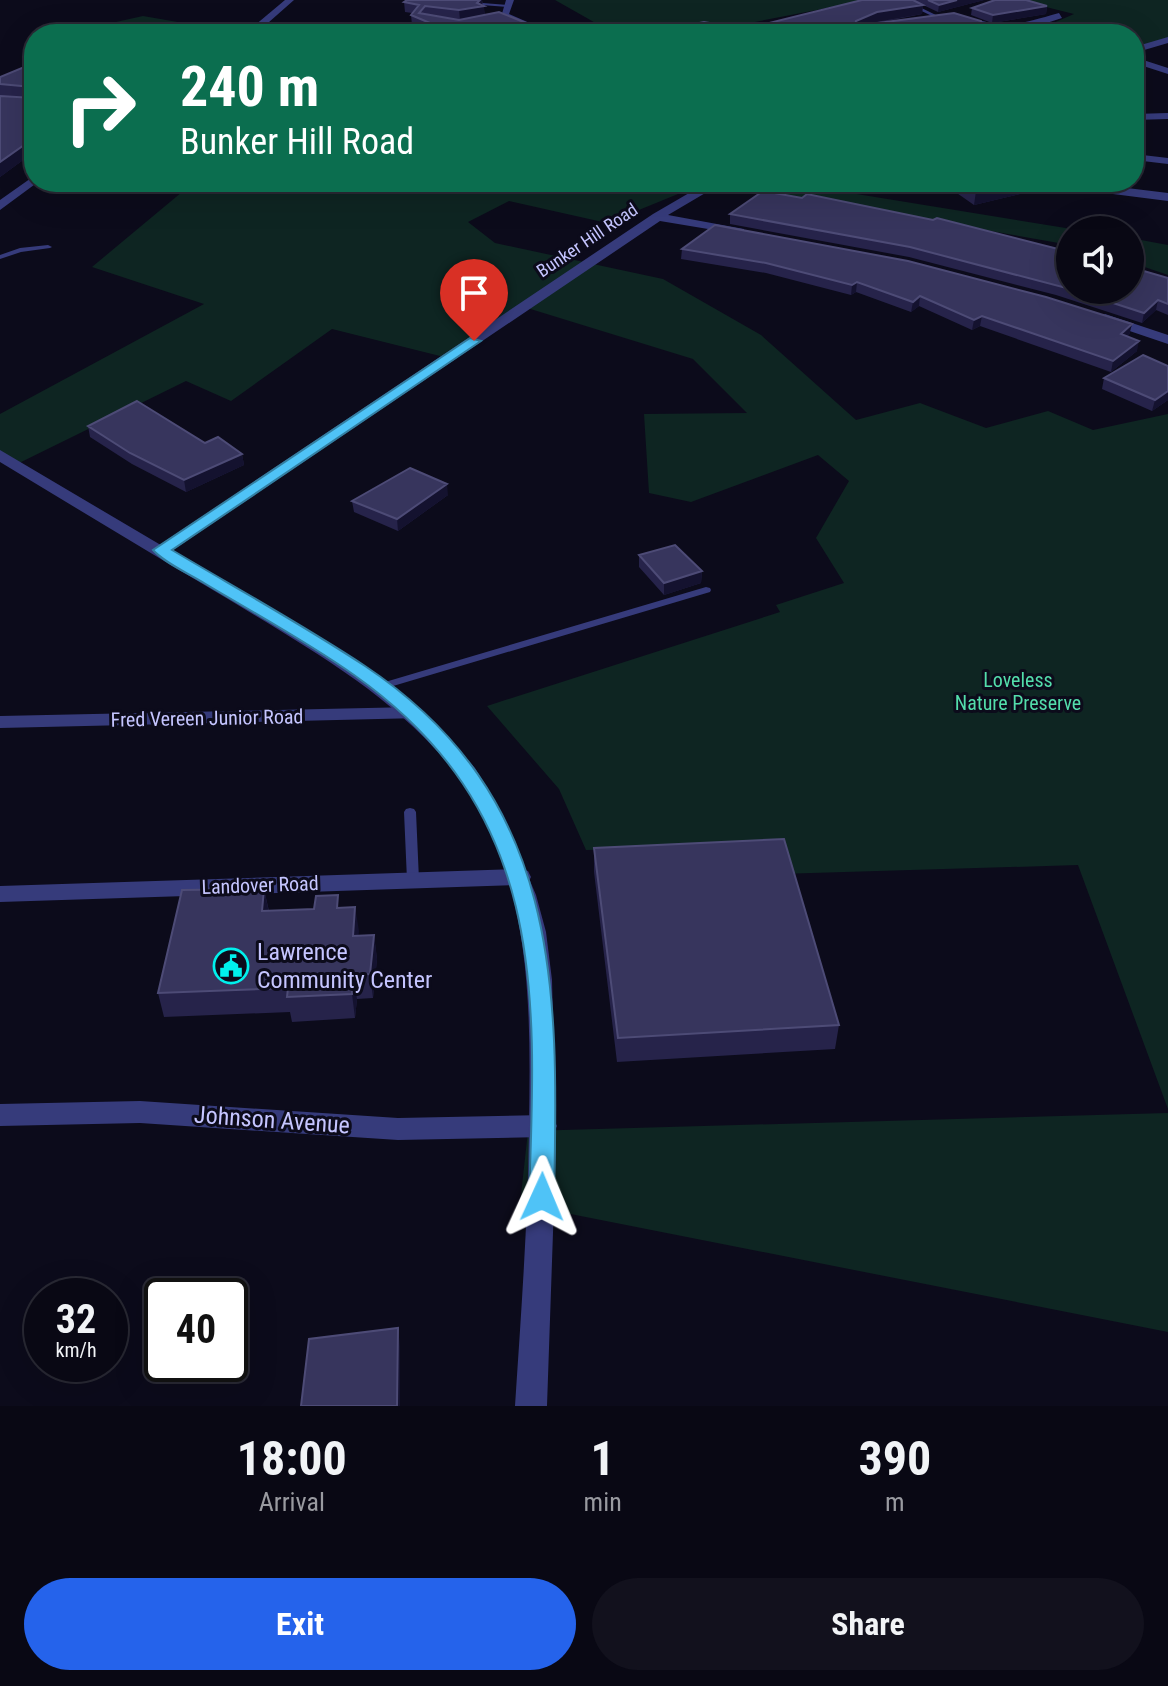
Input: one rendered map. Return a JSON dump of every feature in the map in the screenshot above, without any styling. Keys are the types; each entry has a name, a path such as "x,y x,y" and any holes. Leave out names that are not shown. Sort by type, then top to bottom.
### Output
{"street":[{"path":"262,24 290,0"},
{"path":"508,7 534,24"},
{"path":"952,17 975,8"},
{"path":"1034,24 1059,16"},
{"path":"911,22 952,17 973,20 978,24"},
{"path":"1144,47 1168,40"},
{"path":"1144,63 1168,71"},
{"path":"1144,117 1168,116"},
{"path":"1144,158 1168,161"},
{"path":"0,206 24,188"},
{"name":"Bunker Hill Road","path":"161,550 695,192"},
{"path":"1129,192 1168,197"},
{"path":"657,217 756,235"},
{"path":"1089,313 1168,340"},
{"path":"0,455 360,671 413,713 451,754 478,790 507,844 520,877 534,933 540,983 544,1126 531,1406"},
{"name":"Fred Vereen Junior Road","path":"0,722 413,713"},
{"name":"Landover Road","path":"0,894 520,877"},
{"name":"Johnson Avenue","path":"0,1115 140,1112 398,1129 544,1126"}],"lane":[{"path":"901,0 938,17"},
{"path":"463,3 508,7"},
{"path":"491,19 508,7"},
{"path":"0,257 20,250 48,247"},
{"path":"379,687 706,590"},
{"path":"410,812 413,880"}],"green space":[{"path":"555,0 869,0 744,24 597,24"},
{"path":"1018,0 1168,0 1168,39 1144,46 1144,24 1051,24 1074,14"},
{"path":"143,16 189,24 107,24"},
{"name":"Loveless Nature Preserve","path":"182,192 683,192 607,223 509,201 468,222 495,243 663,279 761,335 856,420 920,403 986,428 1048,411 1093,430 1168,414 1168,1109 1078,865 716,876 699,848 586,850 559,789 487,706 780,612 776,605 844,583 816,538 849,481 818,455 691,502 649,493 644,414 747,413 693,359 524,307 452,359 332,329 231,401 186,381 11,467 0,461 0,414 204,304 92,267"},
{"path":"769,192 844,192 1056,226 1056,243"},
{"path":"1144,241 1168,245 1168,275 1144,267"},
{"path":"1168,1113 1168,1332 520,1204 528,1131"}],"building":[{"path":"480,0 477,3 484,6 459,10 425,6 419,13 459,20 499,12 528,24 432,24 411,15 419,5 404,2"},
{"path":"862,0 913,0 923,5 877,12 855,24 765,24"},
{"path":"928,0 957,0 939,5"},
{"path":"995,0 1026,0 1047,6 993,15 972,8"},
{"path":"954,13 981,21 982,24 870,24"},
{"path":"24,67 24,86 0,84 0,77"},
{"path":"0,96 24,97 24,145 0,162"},
{"path":"762,192 769,192 802,198 807,194 933,220 937,218 1056,248 1056,285 910,247 730,214"},
{"path":"715,225 908,261 1046,297 1056,300 1056,304 1068,304 1132,324 1121,334 1139,341 1113,361 982,316 974,320 920,296 913,302 857,282 852,285 766,263 682,249"},
{"path":"1144,271 1168,278 1168,304 1158,300 1144,313 1116,304 1144,304"},
{"path":"1143,355 1168,366 1168,391 1155,400 1104,378"},
{"path":"137,401 205,443 218,437 242,454 184,480 130,453 88,426"},
{"path":"410,468 447,484 397,519 352,501"},
{"path":"675,545 702,571 664,583 639,555"},
{"path":"784,839 839,1025 618,1038 594,848"},
{"name":"Lawrence Community Center","path":"264,889 262,911 314,909 316,896 338,895 337,908 355,907 353,936 374,935 370,974 353,975 352,994 287,997 288,988 158,993 182,890"},
{"path":"398,1328 397,1406 301,1406 309,1339"}],"place":[{"name":"Lawrence Community Center","path":"231,966"}],"route":[{"path":"474,341 161,550 360,671 413,713 451,754 478,790 507,844 520,877 534,933 540,983 544,1126 542,1197"}]}
